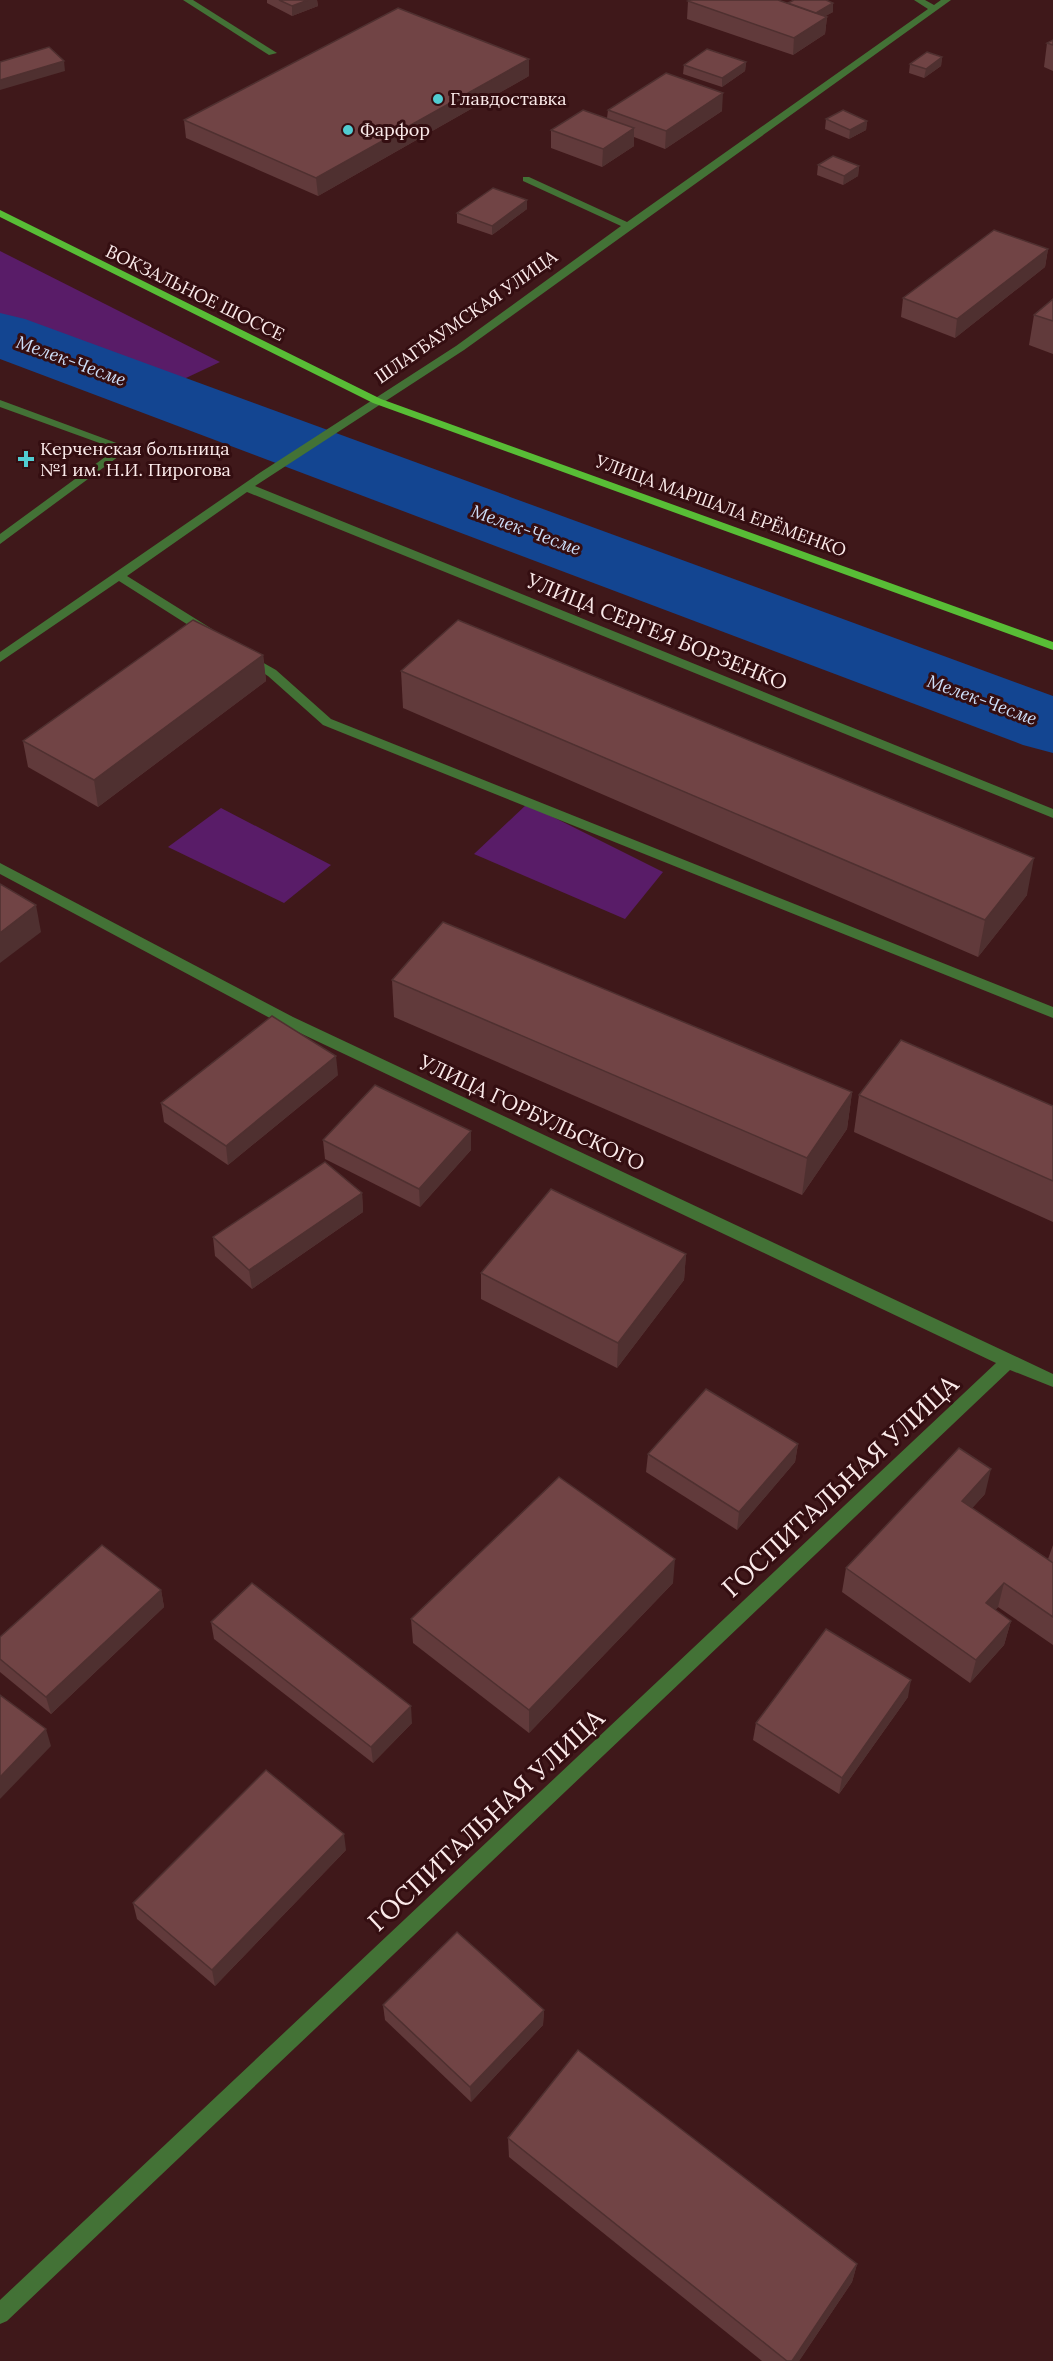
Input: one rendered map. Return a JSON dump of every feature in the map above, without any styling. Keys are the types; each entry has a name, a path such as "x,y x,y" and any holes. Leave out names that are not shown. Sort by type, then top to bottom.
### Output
{"main road":[{"name":"ВОКЗАЛЬНОЕ ШОССЕ","path":"0,213 376,400"},
{"name":"УЛИЦА МАРШАЛА ЕРЁМЕНКО","path":"376,400 1053,646"}],"street":[{"path":"187,0 272,53"},
{"path":"918,0 934,9"},
{"name":"ШЛАГБАУМСКАЯ УЛИЦА","path":"0,657 346,419 460,348 947,0"},
{"path":"526,179 628,226"},
{"path":"0,403 124,448 0,540"},
{"name":"УЛИЦА СЕРГЕЯ БОРЗЕНКО","path":"246,487 1053,814"},
{"path":"119,576 272,673 327,722 1053,1013"},
{"name":"УЛИЦА ГОРБУЛЬСКОГО","path":"0,868 288,1021 1008,1362 1053,1381"},
{"name":"ГОСПИТАЛЬНАЯ УЛИЦА","path":"0,2314 1008,1362"}],"shaded area":[{"path":"0,251 220,362 171,385 0,321"},
{"path":"527,804 663,872 625,919 474,854"},
{"path":"221,808 331,865 284,903 168,847"}],"building":[{"path":"279,0 308,0 292,6"},
{"path":"778,0 827,17 794,38 688,1"},
{"path":"794,0 826,0 833,3 816,13 788,3"},
{"path":"398,8 529,59 316,178 184,120"},
{"path":"49,47 64,61 0,80 0,62"},
{"path":"707,49 746,62 722,78 684,65"},
{"path":"927,52 942,57 926,69 910,64"},
{"path":"666,73 723,93 666,131 608,110"},
{"path":"583,110 634,128 603,149 551,130"},
{"path":"843,110 867,121 850,130 826,119"},
{"path":"833,156 859,166 844,176 818,165"},
{"path":"493,188 527,200 492,226 457,213"},
{"path":"994,230 1048,249 957,319 903,298"},
{"path":"1053,299 1053,321 1034,315"},
{"path":"193,620 263,655 94,780 23,741"},
{"path":"458,620 1034,858 985,920 401,671"},
{"path":"0,884 36,905 0,933"},
{"path":"443,922 852,1092 807,1158 392,980"},
{"path":"272,1016 336,1056 226,1146 161,1103"},
{"path":"901,1040 1053,1106 1053,1181 859,1095"},
{"path":"375,1085 471,1131 419,1189 323,1140"},
{"path":"325,1162 362,1193 249,1270 213,1237"},
{"path":"551,1189 686,1254 618,1343 481,1273"},
{"path":"706,1389 798,1444 739,1512 648,1454"},
{"path":"959,1448 991,1469 962,1501 1053,1563 1053,1617 1004,1583 986,1603 1011,1621 976,1660 846,1568"},
{"path":"559,1477 675,1559 529,1710 411,1619"},
{"path":"102,1545 161,1590 46,1697 0,1659 0,1637"},
{"path":"252,1583 411,1706 371,1747 211,1622"},
{"path":"826,1629 911,1680 842,1778 756,1723"},
{"path":"0,1695 46,1729 0,1777"},
{"path":"266,1770 344,1834 212,1970 133,1903"},
{"path":"457,1932 544,2010 470,2087 383,2005"},
{"path":"578,2050 857,2264 792,2361 787,2361 508,2138"}],"waterway":[{"name":"Мелек-Чесме","path":"0,334 1053,726"}],"place":[{"name":"Главдоставка","path":"438,99"},
{"name":"Фарфор","path":"348,130"},
{"name":"Керченская больница №1 им. Н.И. Пирогова","path":"26,459"}]}
